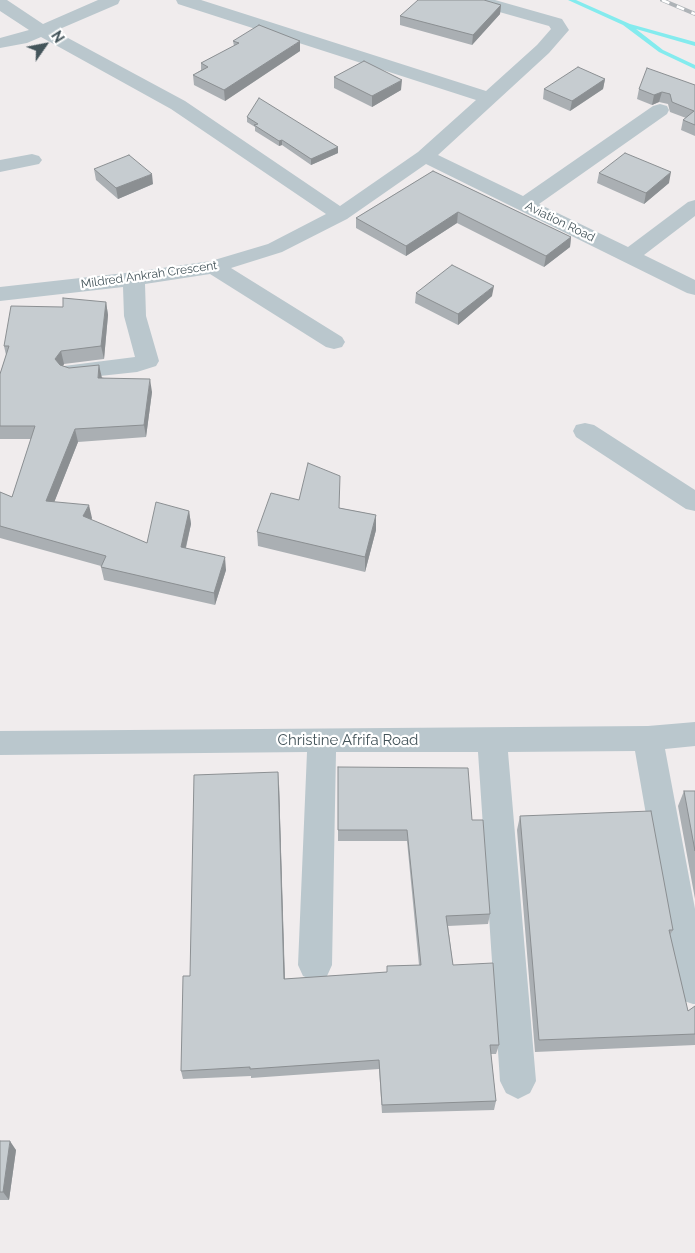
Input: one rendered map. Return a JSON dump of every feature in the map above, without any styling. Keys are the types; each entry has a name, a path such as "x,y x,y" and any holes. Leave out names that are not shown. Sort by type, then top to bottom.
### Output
{"street":[{"path":"0,43 21,39 42,31 112,0"},
{"path":"184,0 488,98"},
{"name":"Mildred Ankrah Crescent","path":"0,294 134,279 214,267 275,248 340,214 425,156 543,49 560,30 556,23 477,0"},
{"path":"0,3 42,31 178,105 340,214"},
{"path":"524,205 660,110"},
{"name":"Aviation Road","path":"425,156 695,288"},
{"path":"0,166 32,160"},
{"path":"629,256 695,206"},
{"path":"214,267 334,342"},
{"path":"72,371 137,364 148,361 135,316 134,279"},
{"path":"585,430 695,502"},
{"name":"Christine Afrifa Road","path":"0,743 322,739 492,740 648,738 695,734"},
{"path":"648,738 693,988"},
{"path":"315,965 322,739"},
{"path":"492,740 518,1082"}],"building":[{"path":"418,0 484,0 501,5 473,35 400,16"},
{"path":"259,25 300,41 224,90 193,75 208,67 201,63 239,43 233,41"},
{"path":"364,61 402,80 372,96 334,77"},
{"path":"578,67 605,79 572,101 544,89"},
{"path":"647,68 695,85 695,125 683,120 694,111 672,102 670,94 662,92 654,95 639,89"},
{"path":"259,98 338,147 311,159 282,140 279,141 254,125 258,124 247,117"},
{"path":"625,153 671,172 646,193 599,173"},
{"path":"129,155 152,174 116,188 94,169"},
{"path":"433,171 571,237 546,256 458,212 406,246 356,218"},
{"path":"452,265 494,286 458,314 416,293"},
{"path":"63,298 106,302 101,346 61,351 55,359 60,365 69,368 99,365 98,378 150,379 144,425 75,429 46,501 89,505 83,516 147,543 156,502 189,511 181,547 225,557 214,593 101,567 106,556 0,526 0,492 12,497 35,426 0,426 0,374 9,346 4,346 11,306 63,307"},
{"path":"308,463 340,476 339,508 376,515 365,557 257,532 271,493 299,500"},
{"path":"338,767 468,768 472,820 483,820 490,914 446,916 453,965 493,963 499,1045 490,1045 496,1101 382,1105 379,1060 250,1069 250,1067 181,1071 183,976 190,976 194,775 278,772 284,979 387,972 387,966 421,965 407,830 338,830"},
{"path":"684,791 695,791 695,851"},
{"path":"651,811 673,930 669,930 688,1011 695,1006 695,1034 539,1040 520,816"},
{"path":"0,1141 10,1141 3,1192 0,1192"}],"waterway":[{"path":"571,0 625,24 661,51 695,67"},
{"path":"631,26 695,44"}],"railway":[{"path":"662,0 695,14"}]}
